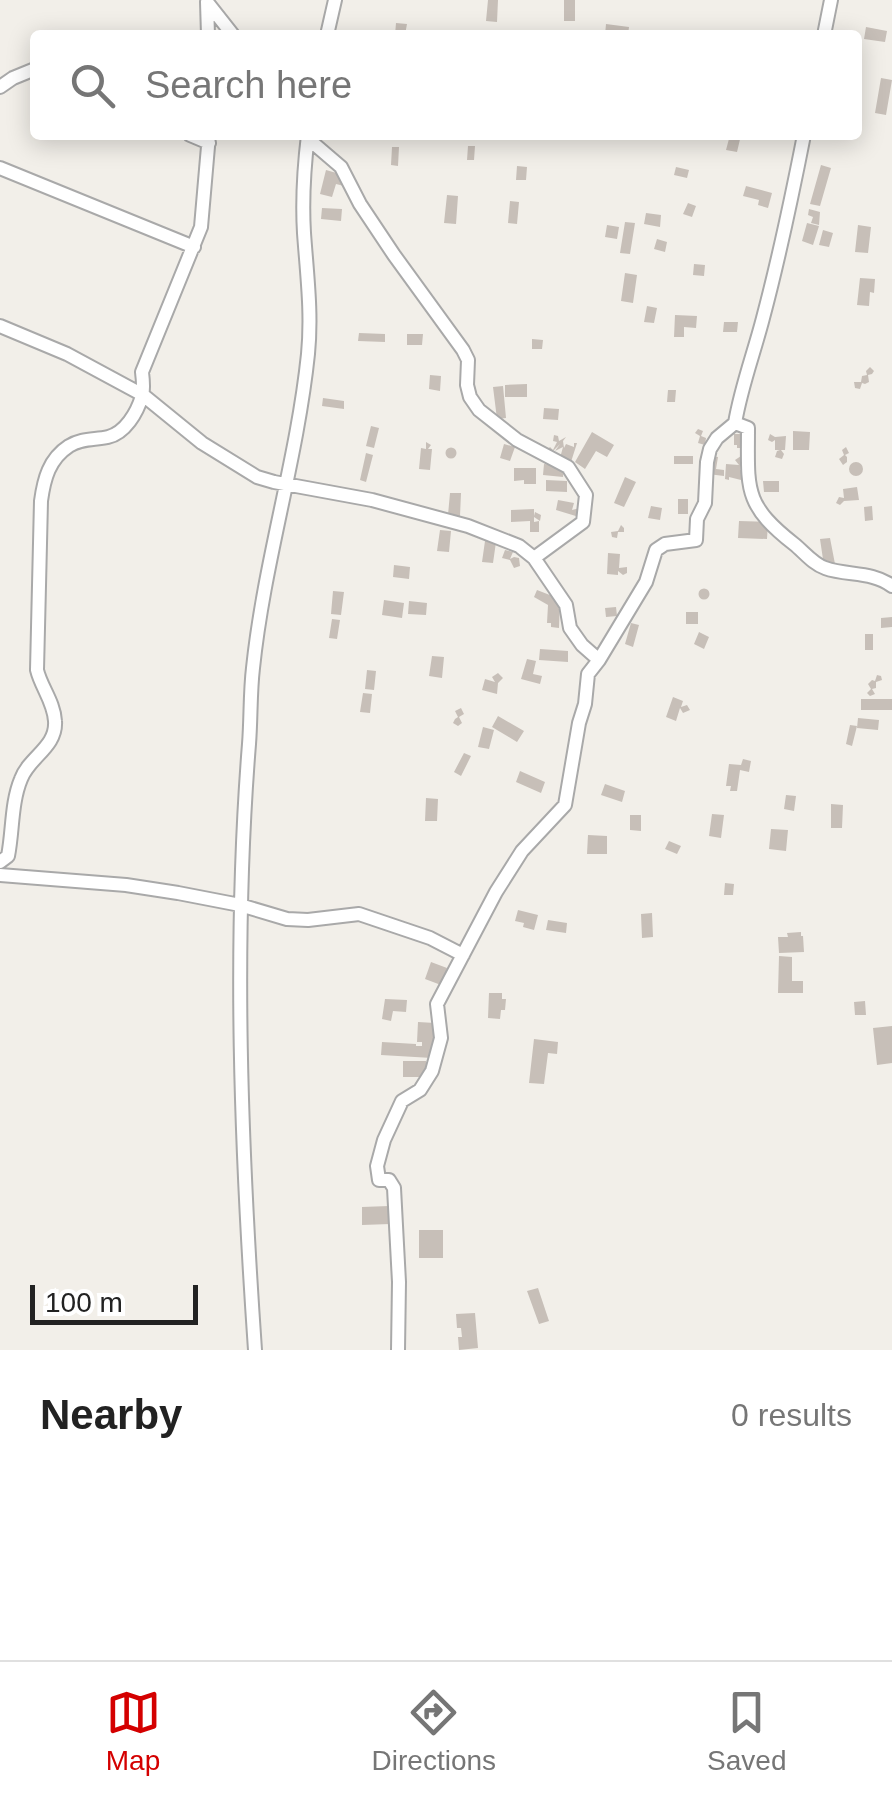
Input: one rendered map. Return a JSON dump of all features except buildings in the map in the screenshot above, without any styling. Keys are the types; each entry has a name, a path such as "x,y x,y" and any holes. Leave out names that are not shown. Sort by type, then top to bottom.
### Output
{"street":[{"path":"328,30 335,0"},
{"path":"825,30 831,0"},
{"path":"207,1 208,30"},
{"path":"207,1 229,30"},
{"path":"0,88 30,71"},
{"path":"0,862 8,856 20,779 54,736 56,722 37,670 45,475 68,446 87,438 110,436 125,428 143,395 142,372 202,226 209,140"},
{"path":"255,1350 244,1192 242,815 253,669 267,570 307,360 311,314 304,218 308,140"},
{"path":"313,140 342,167 360,204 463,350 468,360 470,398 479,410 517,440 568,467 586,496 583,522 534,558"},
{"path":"398,1350 394,1188 390,1180 378,1180 377,1166 384,1140 402,1101 420,1090 432,1071 442,1038 436,1004 496,892 522,851 565,805 588,674 646,582 656,550 664,544 696,540 697,518 706,503 710,449 716,438 735,423 739,396 764,316 803,140"},
{"path":"0,168 194,247"},
{"path":"0,326 67,354 143,395 202,443 257,477 372,500 468,526 519,546 534,558 566,604 570,628 599,660"},
{"path":"735,423 748,428 749,489 764,517 819,567 863,574 892,586"},
{"path":"0,875 126,886 240,905 287,918 308,920 359,914 430,938 463,955"}]}
